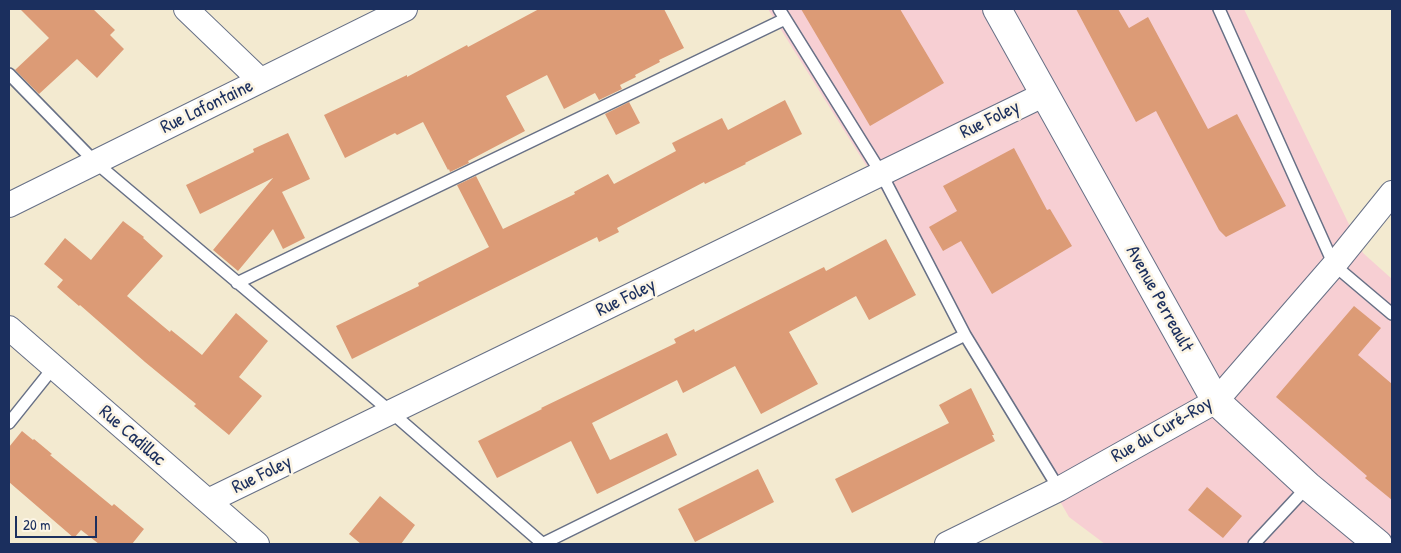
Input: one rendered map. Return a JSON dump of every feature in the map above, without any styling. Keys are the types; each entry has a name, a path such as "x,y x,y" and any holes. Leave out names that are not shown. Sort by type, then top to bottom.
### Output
{"street":[{"path":"186,9 260,80"},
{"name":"Rue Lafontaine","path":"9,205 405,9"},
{"name":"Avenue Perreault","path":"997,9 1216,402 1308,486 1378,544"},
{"name":"Rue Foley","path":"208,502 1045,94"},
{"name":"Rue du Curé-Roy","path":"947,544 1059,489 1216,402 1334,265 1392,193"},
{"name":"Rue Cadillac","path":"9,328 257,544"}],"lane":[{"path":"1219,9 1334,265 1392,314"},
{"path":"238,283 782,14 881,173 965,335 1059,489"},
{"path":"9,74 95,162 391,412 543,544 965,335"},
{"path":"9,422 53,368"},
{"path":"1254,544 1308,486"}],"shaded area":[{"path":"768,9 1244,9 1363,253 1392,279 1392,544 1105,544 1069,517 884,194"}],"building":[{"path":"20,9 93,9 115,30 110,35 124,49 97,78 77,59 39,94 15,70 49,38"},
{"path":"539,9 664,9 684,48 659,60 660,62 620,85 622,89 599,100 595,93 564,109 547,75 506,96 525,131 450,172 423,122 397,135 395,133 345,158 324,115 407,75 407,77 467,45 468,47"},
{"path":"801,9 900,9 944,83 870,126"},
{"path":"1076,9 1118,9 1129,28 1148,17 1208,129 1237,114 1286,206 1226,237 1219,230 1156,111 1136,122"},
{"path":"785,100 802,134 746,164 705,184 704,182 617,228 619,232 599,242 597,237 352,359 336,326 419,286 418,283 489,247 457,185 476,176 503,229 575,194 574,192 608,174 614,184 676,151 672,143 722,118 728,130"},
{"path":"629,102 640,123 616,135 605,114"},
{"path":"288,133 310,179 282,192 305,238 283,249 273,229 238,271 213,250 273,178 200,214 186,185 254,152 253,149"},
{"path":"1014,148 1047,210 1050,209 1072,246 992,294 961,241 943,251 929,227 957,211 943,186"},
{"path":"123,221 144,237 163,256 127,296 170,332 171,330 202,355 236,313 268,341 239,377 262,396 229,435 194,406 196,404 57,287 63,280 44,264 65,238 91,260"},
{"path":"886,239 916,295 869,320 856,296 789,332 818,384 761,414 735,366 683,393 677,380 592,423 610,460 667,433 677,455 597,494 571,441 497,478 478,441 541,408 676,343 674,339 694,329 695,332 824,267 826,271"},
{"path":"1354,306 1381,328 1358,355 1392,384 1392,500 1276,397"},
{"path":"971,388 994,435 992,435 995,441 852,513 835,479 949,423 939,405"},
{"path":"22,431 52,454 50,455 112,506 114,504 144,529 132,544 99,544 81,530 74,538 9,482 9,447"},
{"path":"758,469 774,502 695,542 678,509"},
{"path":"1207,487 1242,516 1223,538 1188,510"},
{"path":"380,496 415,525 401,544 361,544 349,534"}]}
